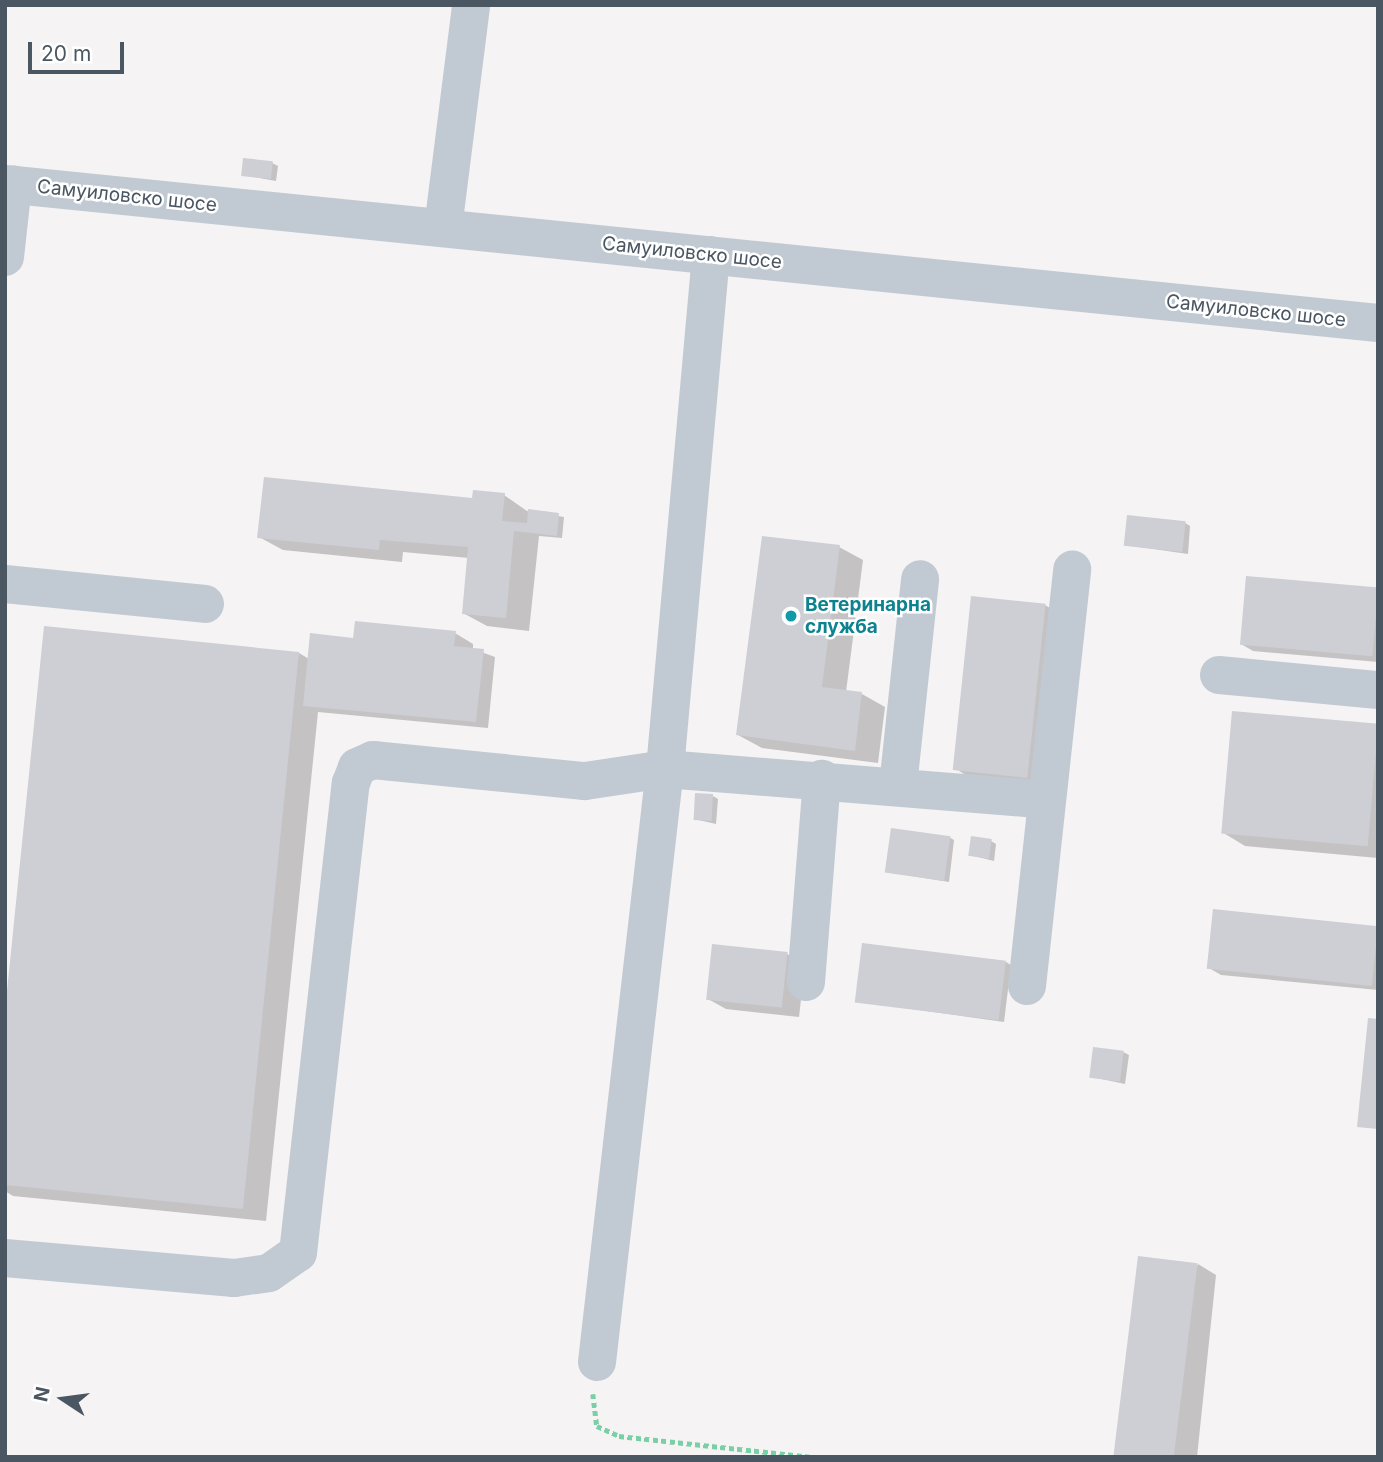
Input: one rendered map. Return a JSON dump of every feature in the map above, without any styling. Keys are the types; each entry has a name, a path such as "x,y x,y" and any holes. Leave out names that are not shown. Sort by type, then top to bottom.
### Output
{"street":[{"path":"443,228 471,5"},
{"path":"5,257 9,184"},
{"name":"Самуиловско шосе","path":"9,184 1378,323"},
{"path":"597,1362 664,769 711,255"},
{"path":"1027,986 1072,569"},
{"path":"898,786 920,579"},
{"path":"5,583 205,604"},
{"path":"1219,675 1378,690"},
{"path":"5,1258 234,1278 270,1272 298,1253 351,783 357,767 373,760 585,781 664,769 822,779 1047,800"},
{"path":"806,982 822,779"}],"path":[{"path":"597,1362 592,1408 597,1426 619,1436 812,1457"}],"building":[{"path":"243,158 273,161 271,179 241,176"},
{"path":"264,477 472,498 473,490 505,493 502,521 527,523 528,509 559,513 557,536 514,531 506,618 462,614 468,547 380,540 379,550 257,538"},
{"path":"1127,515 1186,521 1182,552 1124,546"},
{"name":"Ветеринарна служба","path":"762,536 840,545 822,687 862,692 855,751 736,735"},
{"path":"1246,576 1378,588 1372,656 1240,645"},
{"path":"971,596 1046,604 1027,778 953,770"},
{"path":"355,621 456,631 454,646 484,649 476,722 303,706 310,633 353,638"},
{"path":"44,626 299,652 243,1209 5,1185 5,1011"},
{"path":"1232,711 1378,724 1368,846 1221,834"},
{"path":"695,793 713,794 712,821 694,820"},
{"path":"891,828 950,836 944,881 885,873"},
{"path":"971,836 992,839 989,859 968,856"},
{"path":"1213,909 1378,926 1372,986 1207,969"},
{"path":"862,943 1006,961 999,1020 855,1003"},
{"path":"712,944 788,952 782,1008 706,1000"},
{"path":"1368,1018 1378,1019 1378,1129 1357,1127"},
{"path":"1093,1047 1124,1051 1120,1082 1089,1078"},
{"path":"1138,1256 1198,1263 1174,1457 1113,1456"}],"place":[{"name":"Ветеринарна служба","path":"791,616"}]}
